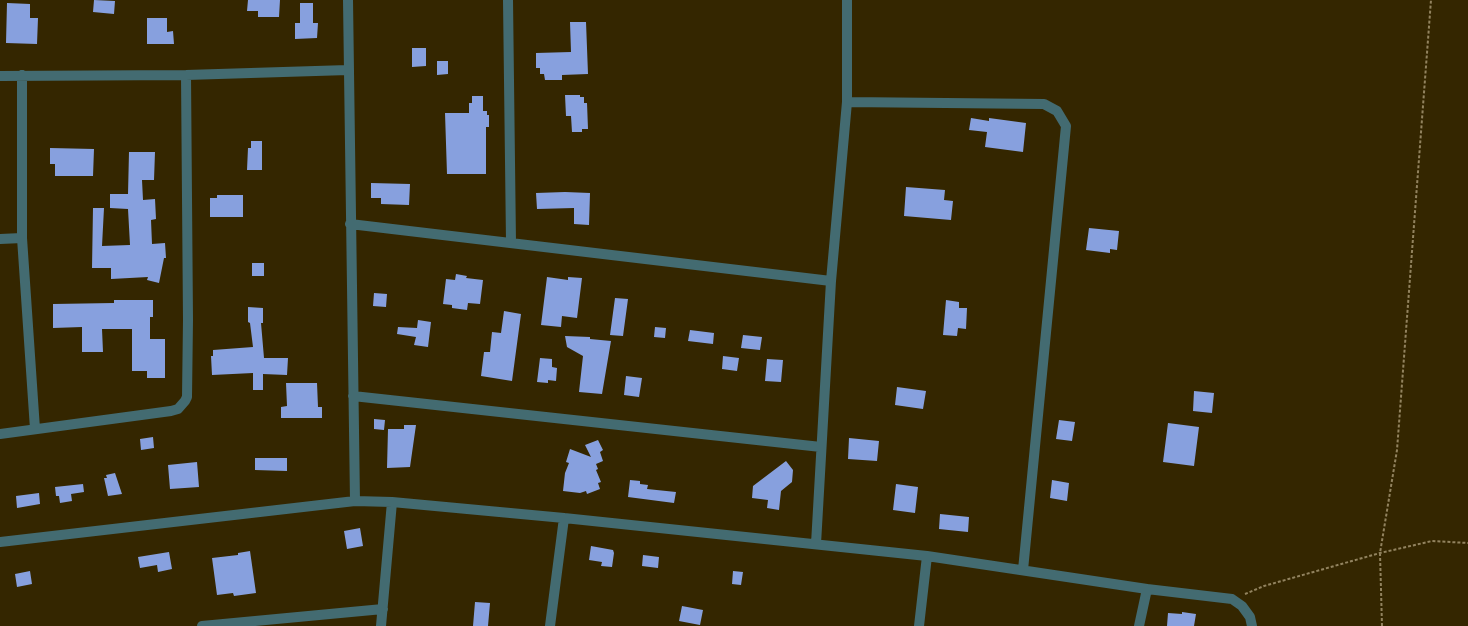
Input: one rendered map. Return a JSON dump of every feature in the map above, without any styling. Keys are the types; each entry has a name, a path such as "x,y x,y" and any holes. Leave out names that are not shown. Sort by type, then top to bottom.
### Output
{"street":[{"path":"348,0 355,501"},
{"path":"508,0 511,242"},
{"path":"816,544 831,281 847,102 846,0"},
{"path":"0,76 186,75 348,70"},
{"path":"0,434 171,411 183,404 187,397 188,238 186,75"},
{"path":"22,76 22,238 35,430"},
{"path":"847,102 1044,104 1057,111 1066,126 1023,570"},
{"path":"350,224 831,281"},
{"path":"0,239 22,238"},
{"path":"353,396 821,447"},
{"path":"0,542 355,501 392,502 564,518 927,556 1147,589 1232,599 1242,606 1250,617 1252,626"},
{"path":"381,626 392,502"},
{"path":"550,626 564,518"},
{"path":"919,626 927,556"},
{"path":"1139,626 1147,589"},
{"path":"204,626 383,609"}],"path":[{"path":"1382,626 1380,553 1397,450 1431,0"},
{"path":"1232,599 1264,586 1380,553 1432,541 1468,543"}],"building":[{"path":"94,0 115,1 114,14 93,12"},
{"path":"248,0 280,0 279,17 258,17 258,11 247,11"},
{"path":"7,3 30,4 30,18 38,18 37,44 6,43"},
{"path":"300,3 313,3 313,23 318,23 317,38 295,39 295,23 300,23"},
{"path":"147,18 167,18 167,32 173,31 174,44 147,44"},
{"path":"570,22 586,22 588,74 562,75 562,80 545,80 544,74 540,74 540,68 536,68 536,53 571,52"},
{"path":"412,48 426,48 426,66 412,67"},
{"path":"437,61 448,61 448,74 437,75"},
{"path":"565,95 580,95 580,97 584,97 584,103 587,103 588,129 582,129 582,132 572,132 571,116 566,116"},
{"path":"472,96 483,96 483,111 487,111 487,115 489,115 489,127 486,127 486,174 447,174 445,113 469,113 469,103 472,103"},
{"path":"971,118 989,121 989,118 1026,123 1023,152 985,147 987,132 969,130"},
{"path":"251,141 262,141 262,170 247,170 248,148 251,148"},
{"path":"50,148 94,149 93,176 55,176 55,164 50,164"},
{"path":"129,152 155,152 154,180 142,180 143,200 155,199 156,219 151,220 152,244 165,243 166,258 164,258 159,283 147,280 148,277 111,279 111,268 92,268 93,208 104,208 102,246 130,245 128,209 110,208 110,194 128,194"},
{"path":"371,183 410,184 409,205 381,204 381,198 371,198"},
{"path":"906,187 945,190 944,200 953,201 951,220 904,216"},
{"path":"536,193 590,193 589,225 574,224 574,208 537,209"},
{"path":"217,195 243,195 243,217 210,217 210,198 217,198"},
{"path":"1089,228 1119,231 1117,250 1110,249 1110,253 1086,250"},
{"path":"252,263 264,263 264,276 252,276"},
{"path":"456,274 467,276 466,278 483,280 480,304 468,303 467,310 452,308 452,305 443,304 446,279 455,280"},
{"path":"547,277 568,280 568,277 582,278 577,318 562,316 561,327 541,325"},
{"path":"374,293 387,294 386,307 373,306"},
{"path":"615,298 628,299 623,336 610,335"},
{"path":"114,300 153,300 153,317 150,317 150,339 165,339 165,378 147,378 147,371 132,371 132,329 102,329 103,352 82,352 82,327 53,328 53,304 114,303"},
{"path":"946,300 959,302 959,308 967,308 966,329 958,328 957,336 943,335"},
{"path":"248,307 263,308 263,323 261,323 264,358 288,358 287,375 263,374 263,390 253,390 253,373 212,375 211,356 213,356 213,350 253,347 250,323 248,322"},
{"path":"504,311 521,314 512,381 481,376 484,352 490,352 492,332 501,333"},
{"path":"418,320 431,322 428,347 414,345 416,337 397,334 398,327 417,328"},
{"path":"655,327 666,328 665,338 654,337"},
{"path":"690,330 714,333 713,344 688,341"},
{"path":"743,335 762,337 760,350 741,348"},
{"path":"565,336 590,337 590,339 611,341 602,394 579,392 583,356 567,347"},
{"path":"723,356 739,358 737,371 722,369"},
{"path":"540,358 552,359 552,367 557,368 556,381 548,380 548,383 537,382"},
{"path":"767,359 783,360 781,382 765,381"},
{"path":"626,376 642,378 639,397 624,395"},
{"path":"286,383 317,383 318,407 322,407 322,418 281,418 281,407 287,406"},
{"path":"897,387 926,391 923,409 895,405"},
{"path":"1194,391 1214,393 1212,413 1193,411"},
{"path":"374,419 385,420 384,430 374,429"},
{"path":"1059,420 1075,422 1072,441 1056,439"},
{"path":"1168,423 1199,427 1194,466 1163,462"},
{"path":"404,425 416,425 410,467 387,468 388,429 404,429"},
{"path":"153,437 154,448 141,450 140,439"},
{"path":"849,438 879,441 877,461 848,459"},
{"path":"598,440 603,450 600,452 603,461 596,464 598,469 596,470 601,482 598,483 600,489 587,494 586,491 580,493 563,491 565,473 569,463 566,462 570,449 591,457 585,445"},
{"path":"255,458 287,458 287,471 255,470"},
{"path":"786,461 793,470 792,482 781,491 779,510 767,508 768,500 752,498 753,486"},
{"path":"197,462 199,487 170,489 168,465"},
{"path":"115,473 122,494 108,496 104,478 107,478 106,475"},
{"path":"630,480 640,481 640,484 648,485 647,489 676,492 674,503 628,497"},
{"path":"1052,480 1069,483 1067,501 1050,498"},
{"path":"83,484 84,492 71,494 72,501 60,503 59,496 56,496 55,487"},
{"path":"896,484 918,487 915,513 893,510"},
{"path":"39,493 40,504 17,508 16,496"},
{"path":"940,514 969,517 968,532 939,529"},
{"path":"360,528 363,546 347,549 344,531"},
{"path":"591,546 613,550 612,567 601,566 602,562 589,560"},
{"path":"250,551 256,593 234,596 233,593 217,595 212,558 238,555 238,553"},
{"path":"169,552 172,569 158,572 157,565 140,568 138,557"},
{"path":"643,555 659,557 658,568 642,566"},
{"path":"30,571 32,584 17,587 15,574"},
{"path":"733,571 743,572 741,585 732,584"},
{"path":"475,602 490,603 488,626 473,626"},
{"path":"682,606 703,610 700,625 679,621"},
{"path":"1182,612 1196,614 1194,626 1167,626 1168,613 1182,614"}]}
